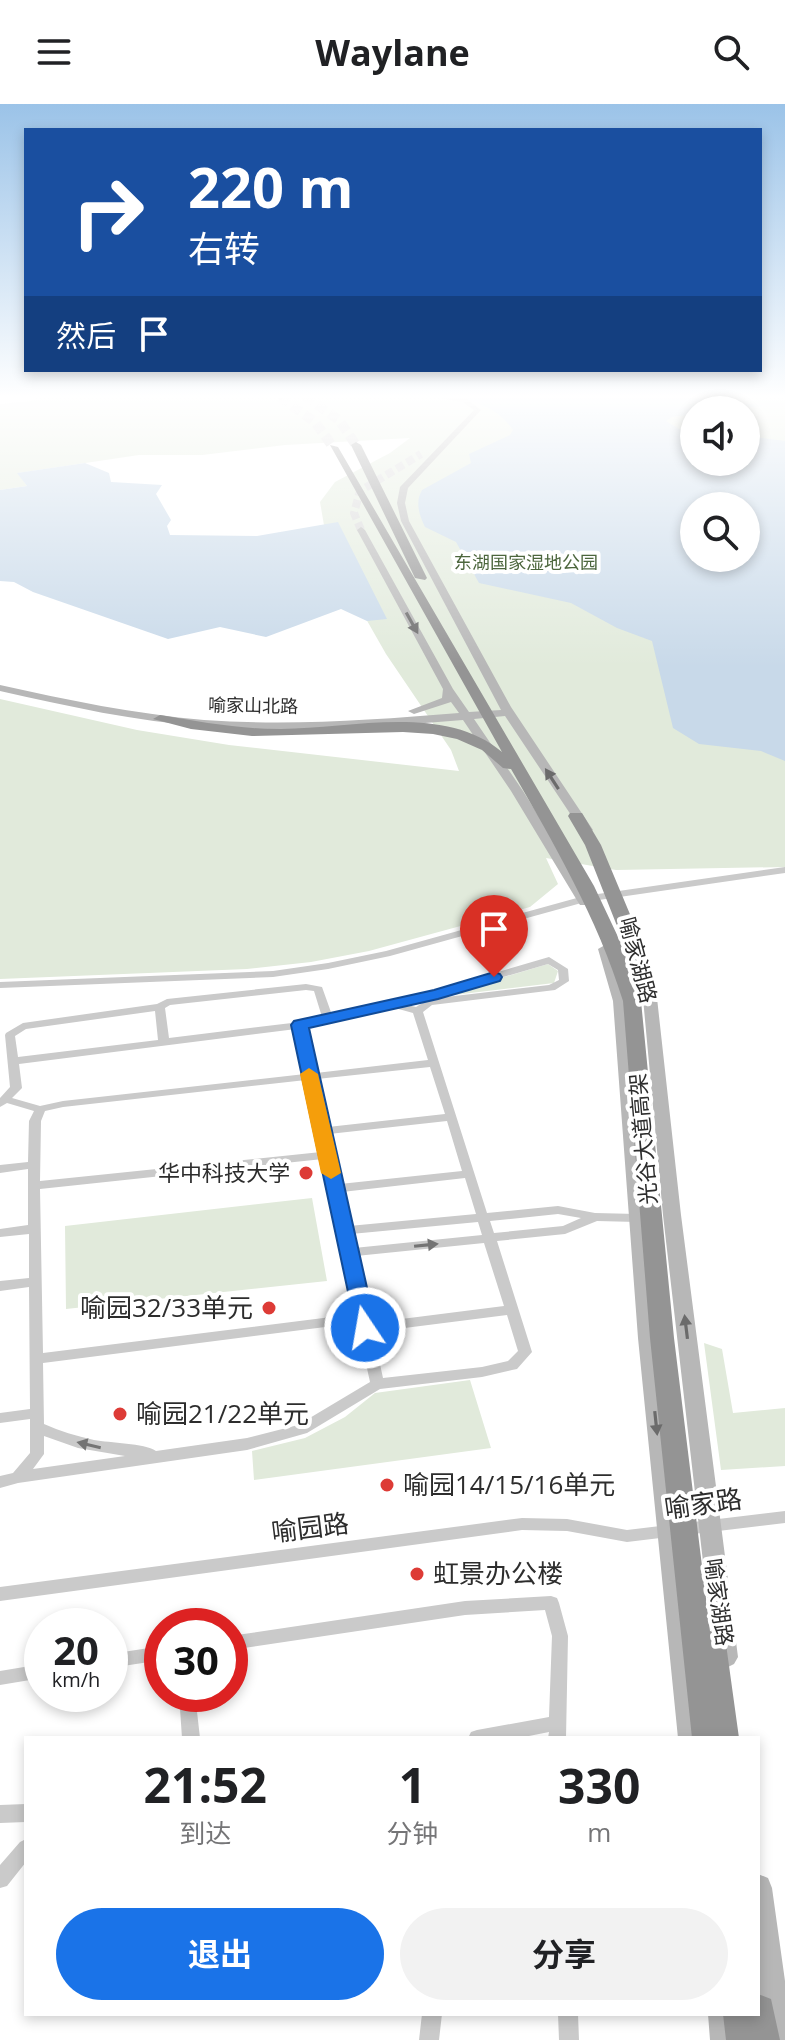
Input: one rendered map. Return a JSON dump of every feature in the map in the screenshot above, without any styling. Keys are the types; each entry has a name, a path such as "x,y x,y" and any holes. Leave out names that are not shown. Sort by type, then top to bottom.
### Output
{"highway":[{"path":"356,486 418,590"},
{"path":"376,486 417,570 418,590"},
{"name":"光谷大道高架","path":"418,590 526,787 586,886 619,960 632,1001 663,1353 708,1736"},
{"name":"光谷大道高架","path":"418,590 593,886 626,960 639,1001 681,1424 723,1736"},
{"path":"160,719 227,730 313,733 401,729 453,732 477,740 494,751 526,787"},
{"path":"576,816 593,845 628,931 626,960"},
{"path":"741,2016 744,2040"},
{"path":"759,2016 762,2040"}],"main road":[{"name":"喻家湖路","path":"405,486 401,503 418,590 448,689 584,899 609,960 621,1001 637,1218 691,1736"},
{"name":"喻家湖路","path":"361,530 418,590 507,710 595,841 620,894 650,998 672,1215 700,1425 704,1488 737,1736"},
{"name":"喻家山北路","path":"0,686 100,710 160,719 245,725 344,722 507,710"},
{"name":"喻家山北路","path":"0,686 113,708 189,718 344,722"},
{"path":"344,722 432,707 447,700 448,689"},
{"path":"344,722 445,724 472,731 481,739"},
{"path":"760,1902 779,2040"},
{"path":"722,2016 725,2040"}],"street":[{"path":"0,985 273,974 328,966 387,954 584,899 667,884 785,870"},
{"path":"14,1061 300,1025 395,1005 549,960 563,969 564,981 551,988 429,1002 418,1011"},
{"path":"3,1102 16,1088 10,1035 23,1026 160,1007 167,1002 306,987 318,989 328,1019"},
{"path":"395,1005 418,1011"},
{"path":"160,1007 164,1041"},
{"path":"0,1482 247,1444 302,1429 377,1384 482,1372 512,1365 525,1352 418,1011"},
{"path":"300,1025 377,1384"},
{"path":"3,1102 40,1109 433,1063"},
{"path":"18,1477 37,1454 34,1165 35,1121 40,1109"},
{"path":"321,1131 451,1117"},
{"path":"34,1186 327,1155"},
{"path":"0,1169 34,1165"},
{"path":"334,1189 470,1174"},
{"path":"344,1231 558,1210 595,1217 637,1218"},
{"path":"348,1253 565,1230 595,1217"},
{"path":"0,1233 34,1229"},
{"path":"0,1286 34,1282"},
{"path":"36,1359 512,1310"},
{"path":"0,1418 37,1420 59,1437 96,1448 166,1455"},
{"name":"喻家路","path":"627,1536 785,1517"},
{"name":"喻园路","path":"0,1594 522,1524 567,1525 627,1536"},
{"path":"248,1640 465,1608 551,1603 560,1636 557,1731 500,1736"},
{"path":"0,1678 24,1674"},
{"path":"189,1712 191,1736"},
{"path":"0,1814 24,1813"},
{"path":"0,1879 24,1850"},
{"path":"429,2040 432,2016"},
{"path":"568,2016 569,2040"}],"green space":[{"path":"0,486 25,486 0,490"},
{"name":"东湖国家湿地公园","path":"332,486 785,486 785,867 616,870 546,858 558,884 530,907 369,951 311,962 247,969 0,979 0,699 137,730 229,745 459,771 451,750 386,654 329,554 320,502"},
{"path":"548,964 558,971 554,983 437,997"},
{"path":"312,1198 327,1281 66,1309 65,1226"},
{"path":"704,1343 722,1349 733,1413 785,1408 785,1466 721,1470"},
{"path":"470,1380 491,1448 254,1480 252,1451 305,1438 345,1417 375,1393"}],"water":[{"path":"25,486 161,486 156,494 171,520 167,526 170,535 257,536 338,522 387,619 367,621 341,609 266,637 220,627 168,639 33,592 14,582 0,581 0,490"},
{"path":"429,486 785,486 785,761 761,751 699,744 673,728 652,641 617,628 571,603 479,583 456,542 425,527 419,499 422,490"}],"tunnel":[{"path":"361,530 354,513 360,491 368,486"}],"slow traffic":[{"path":"309,1074 331,1173"}],"place":[{"name":"华中科技大学","path":"306,1173"},
{"name":"喻园32/33单元","path":"269,1308"},
{"name":"喻园21/22单元","path":"120,1414"},
{"name":"喻园14/15/16单元","path":"387,1485"},
{"name":"虹景办公楼","path":"417,1574"}],"route":[{"path":"365,1328 300,1025 395,1005 494,977"}]}
